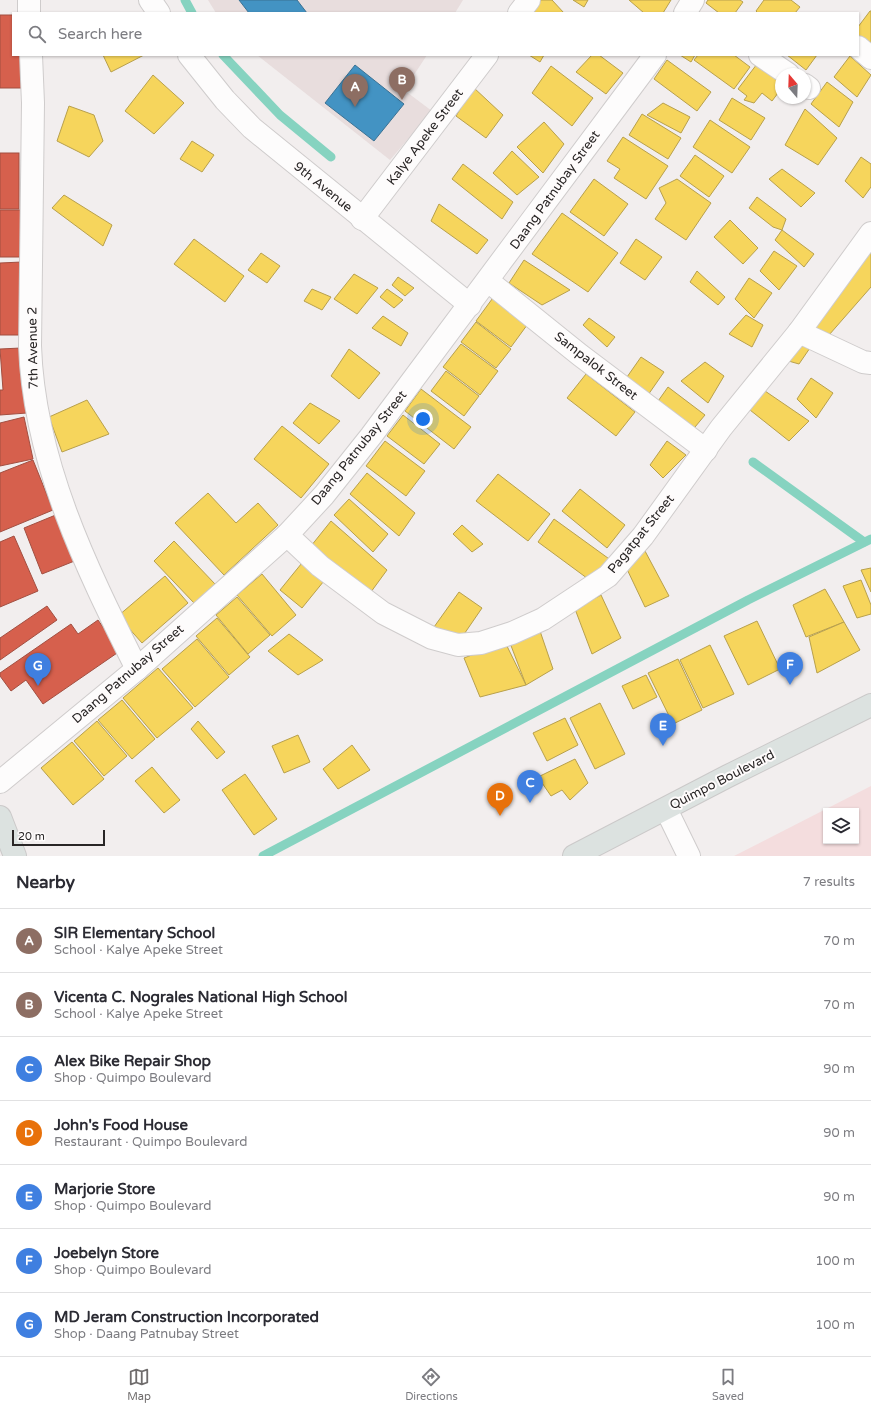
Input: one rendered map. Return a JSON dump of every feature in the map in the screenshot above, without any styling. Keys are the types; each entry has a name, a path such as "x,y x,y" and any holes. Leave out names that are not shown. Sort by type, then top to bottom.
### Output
{"main road":[{"name":"Quimpo Boulevard","path":"574,856 728,776 871,705"},
{"path":"0,817 15,856"}],"street":[{"path":"29,0 29,12"},
{"path":"150,0 158,12"},
{"path":"520,12 529,0"},
{"path":"859,49 871,58"},
{"name":"7th Avenue 2","path":"31,56 33,103 30,346 35,402 44,444 70,525 98,592 137,669"},
{"name":"9th Avenue","path":"190,56 224,100 252,128 362,219 470,305"},
{"name":"Kalye Apeke Street","path":"362,219 486,56"},
{"name":"Daang Patnubay Street","path":"0,782 137,669 287,535 324,494 371,436 470,305 653,56"},
{"path":"761,56 779,68"},
{"name":"Pagatpat Street","path":"287,535 320,566 383,613 432,638 458,645 481,643 512,633 543,619 608,576 643,536 721,428 798,332 871,233"},
{"name":"Sampalok Street","path":"488,281 580,355 706,450"},
{"path":"798,332 863,362 871,363"},
{"path":"666,809 689,856"}],"shaded area":[{"path":"208,0 463,0 456,12 215,12"},
{"path":"258,56 426,56 404,90 432,111 390,160"},
{"path":"871,786 871,856 734,856 823,811 823,844 859,844 859,808 828,808"}],"building: Homes":[{"path":"539,0 552,0 563,12 532,12"},
{"path":"573,0 588,0 584,7"},
{"path":"629,0 671,0 664,12 643,12"},
{"path":"708,0 740,0 743,2 736,12 718,12 706,3"},
{"path":"764,0 791,0 800,7 796,12 756,11"},
{"path":"871,11 871,46 859,37 859,26"},
{"path":"103,56 142,56 111,72"},
{"path":"531,56 543,56 540,62"},
{"path":"591,56 600,56 623,73 606,94 576,72"},
{"path":"682,56 694,56 691,62"},
{"path":"697,56 735,56 750,67 734,89 694,60"},
{"path":"788,56 816,56 807,68 803,68"},
{"path":"850,56 871,75 857,97 834,77"},
{"path":"667,60 711,92 697,111 654,79"},
{"path":"757,64 775,78 775,97 772,101 762,93 754,103 744,100 747,96 738,89"},
{"path":"551,66 593,98 572,126 532,93"},
{"path":"153,75 184,103 154,134 125,111"},
{"path":"827,82 853,102 839,127 811,104"},
{"path":"473,87 503,115 486,138 456,116"},
{"path":"732,98 765,118 751,140 719,120"},
{"path":"663,103 690,117 681,133 647,115"},
{"path":"69,106 94,115 103,141 89,157 57,141"},
{"path":"805,109 837,138 818,165 785,145"},
{"path":"642,114 681,138 668,159 629,135"},
{"path":"710,120 750,147 732,173 693,147"},
{"path":"544,122 564,144 543,173 517,147"},
{"path":"623,137 668,166 646,199 614,178 620,169 607,161"},
{"path":"192,141 214,155 202,172 180,159"},
{"path":"512,151 539,177 517,195 493,173"},
{"path":"695,155 724,176 709,197 680,176"},
{"path":"861,157 871,164 871,187 863,198 845,181"},
{"path":"463,164 513,202 502,219 452,179"},
{"path":"782,169 815,193 801,207 769,179"},
{"path":"594,179 628,204 604,236 570,212"},
{"path":"677,179 711,203 686,240 655,219 666,203 659,188"},
{"path":"64,195 112,225 103,246 52,208"},
{"path":"757,197 786,219 782,230 773,227 749,208"},
{"path":"439,204 488,240 477,254 431,221"},
{"path":"562,213 618,253 588,292 532,254"},
{"path":"730,220 758,248 743,264 714,237"},
{"path":"782,230 814,254 804,267 775,240"},
{"path":"194,239 244,276 225,302 174,264"},
{"path":"636,239 662,257 645,280 620,263"},
{"path":"867,250 871,254 871,287 829,335 813,326"},
{"path":"774,251 797,266 779,290 760,271"},
{"path":"261,253 280,266 267,283 248,270"},
{"path":"524,260 570,290 542,305 509,283"},
{"path":"697,271 725,297 718,305 690,282"},
{"path":"354,274 378,288 357,314 334,299"},
{"path":"398,277 414,288 405,296 392,285"},
{"path":"749,278 772,293 754,318 735,299"},
{"path":"312,289 331,297 322,310 304,301"},
{"path":"387,289 403,300 394,308 380,297"},
{"path":"495,295 530,321 511,347 476,321"},
{"path":"746,315 763,325 752,347 729,334"},
{"path":"383,316 408,333 401,346 372,328"},
{"path":"589,318 615,337 607,347 583,325"},
{"path":"476,322 511,349 496,368 461,342"},
{"path":"799,340 812,345 799,364 785,360"},
{"path":"461,344 498,371 480,395 443,367"},
{"path":"349,349 380,373 359,399 331,376"},
{"path":"641,357 664,372 648,395 627,377"},
{"path":"705,362 724,376 708,403 681,381"},
{"path":"446,371 479,396 464,416 431,391"},
{"path":"586,374 635,412 616,436 567,398"},
{"path":"811,378 833,393 816,418 797,399"},
{"path":"668,387 705,415 690,433 656,404"},
{"path":"421,389 471,427 454,449 405,411"},
{"path":"765,391 809,421 789,441 750,410"},
{"path":"87,400 109,434 62,452 49,417"},
{"path":"310,403 340,421 319,444 293,423"},
{"path":"403,415 440,444 424,464 387,436"},
{"path":"282,426 329,464 301,498 254,459"},
{"path":"385,441 425,471 406,496 366,466"},
{"path":"667,441 686,455 663,478 650,465"},
{"path":"367,473 415,513 399,536 350,494"},
{"path":"498,474 550,514 528,541 476,501"},
{"path":"580,489 625,525 607,548 562,511"},
{"path":"208,493 236,523 258,503 278,525 224,575 175,523"},
{"path":"349,499 388,534 373,552 334,515"},
{"path":"554,519 612,561 595,584 538,542"},
{"path":"331,521 387,570 368,596 311,546"},
{"path":"462,525 483,544 472,552 453,534"},
{"path":"174,541 215,584 194,603 154,561"},
{"path":"645,551 669,596 645,607 625,565"},
{"path":"306,558 328,576 302,608 280,590"},
{"path":"871,568 871,592 861,570"},
{"path":"262,574 296,615 272,636 237,595"},
{"path":"165,576 188,603 142,643 118,616"},
{"path":"861,580 871,605 871,614 857,618 843,586"},
{"path":"825,589 844,622 806,637 793,605"},
{"path":"459,592 482,608 458,643 434,627"},
{"path":"601,595 621,638 592,654 575,609"},
{"path":"237,597 270,635 248,654 216,615"},
{"path":"217,618 250,657 229,675 196,636"},
{"path":"757,621 780,669 748,685 724,636"},
{"path":"844,622 860,650 817,673 809,637"},
{"path":"540,631 553,669 526,685 510,643"},
{"path":"289,634 323,660 298,675 268,651"},
{"path":"197,639 229,677 195,707 162,669"},
{"path":"505,642 526,685 480,697 464,658"},
{"path":"710,645 734,694 703,708 680,660"},
{"path":"678,659 702,710 673,724 648,673"},
{"path":"158,668 193,708 157,738 123,698"},
{"path":"646,675 657,697 633,709 622,686"},
{"path":"122,700 155,739 132,759 98,720"},
{"path":"600,703 625,754 595,769 570,718"},
{"path":"565,718 578,745 547,761 533,733"},
{"path":"97,721 127,756 104,776 74,741"},
{"path":"198,721 225,752 217,759 191,729"},
{"path":"298,735 310,762 284,773 272,746"},
{"path":"72,742 104,779 73,805 41,768"},
{"path":"352,745 370,770 338,789 323,769"},
{"path":"575,759 588,783 570,800 562,790 551,796 538,777"},
{"path":"152,767 180,800 164,813 135,781"},
{"path":"245,774 277,819 254,835 222,790"}],"building: Shops":[{"path":"0,15 12,15 12,56 24,56 24,88 0,88"},
{"path":"0,153 19,153 19,209 0,209"},
{"path":"0,210 25,210 25,257 0,257"},
{"path":"22,262 22,335 0,335 0,263"},
{"path":"21,348 27,413 0,415 0,390 3,390 0,349"},
{"path":"24,417 33,459 0,466 0,423"},
{"path":"33,460 53,510 0,532 0,473"},
{"path":"63,512 82,558 42,574 24,528"},
{"path":"14,536 38,591 0,607 0,542"},
{"path":"47,606 57,620 0,660 0,638"},
{"path":"98,620 120,651 43,704 26,680 11,691 0,676 0,673 71,624 78,634"}],"building: Schools":[{"path":"239,0 297,0 306,12 248,12"},
{"path":"355,65 404,104 374,141 325,103"}],"waterway":[{"path":"185,0 191,12"},
{"path":"224,56 280,115 331,157"},
{"path":"753,462 864,542"},
{"path":"263,856 748,600 871,539"}],"place":[{"name":"Vicenta C. Nograles National High School","path":"402,100"},
{"name":"SIR Elementary School","path":"355,107"},
{"name":"Joebelyn Store","path":"790,685"},
{"name":"MD Jeram Construction Incorporated","path":"38,686"},
{"name":"Marjorie Store","path":"663,746"},
{"name":"Alex Bike Repair Shop","path":"530,803"},
{"name":"John's Food House","path":"500,816"}]}
